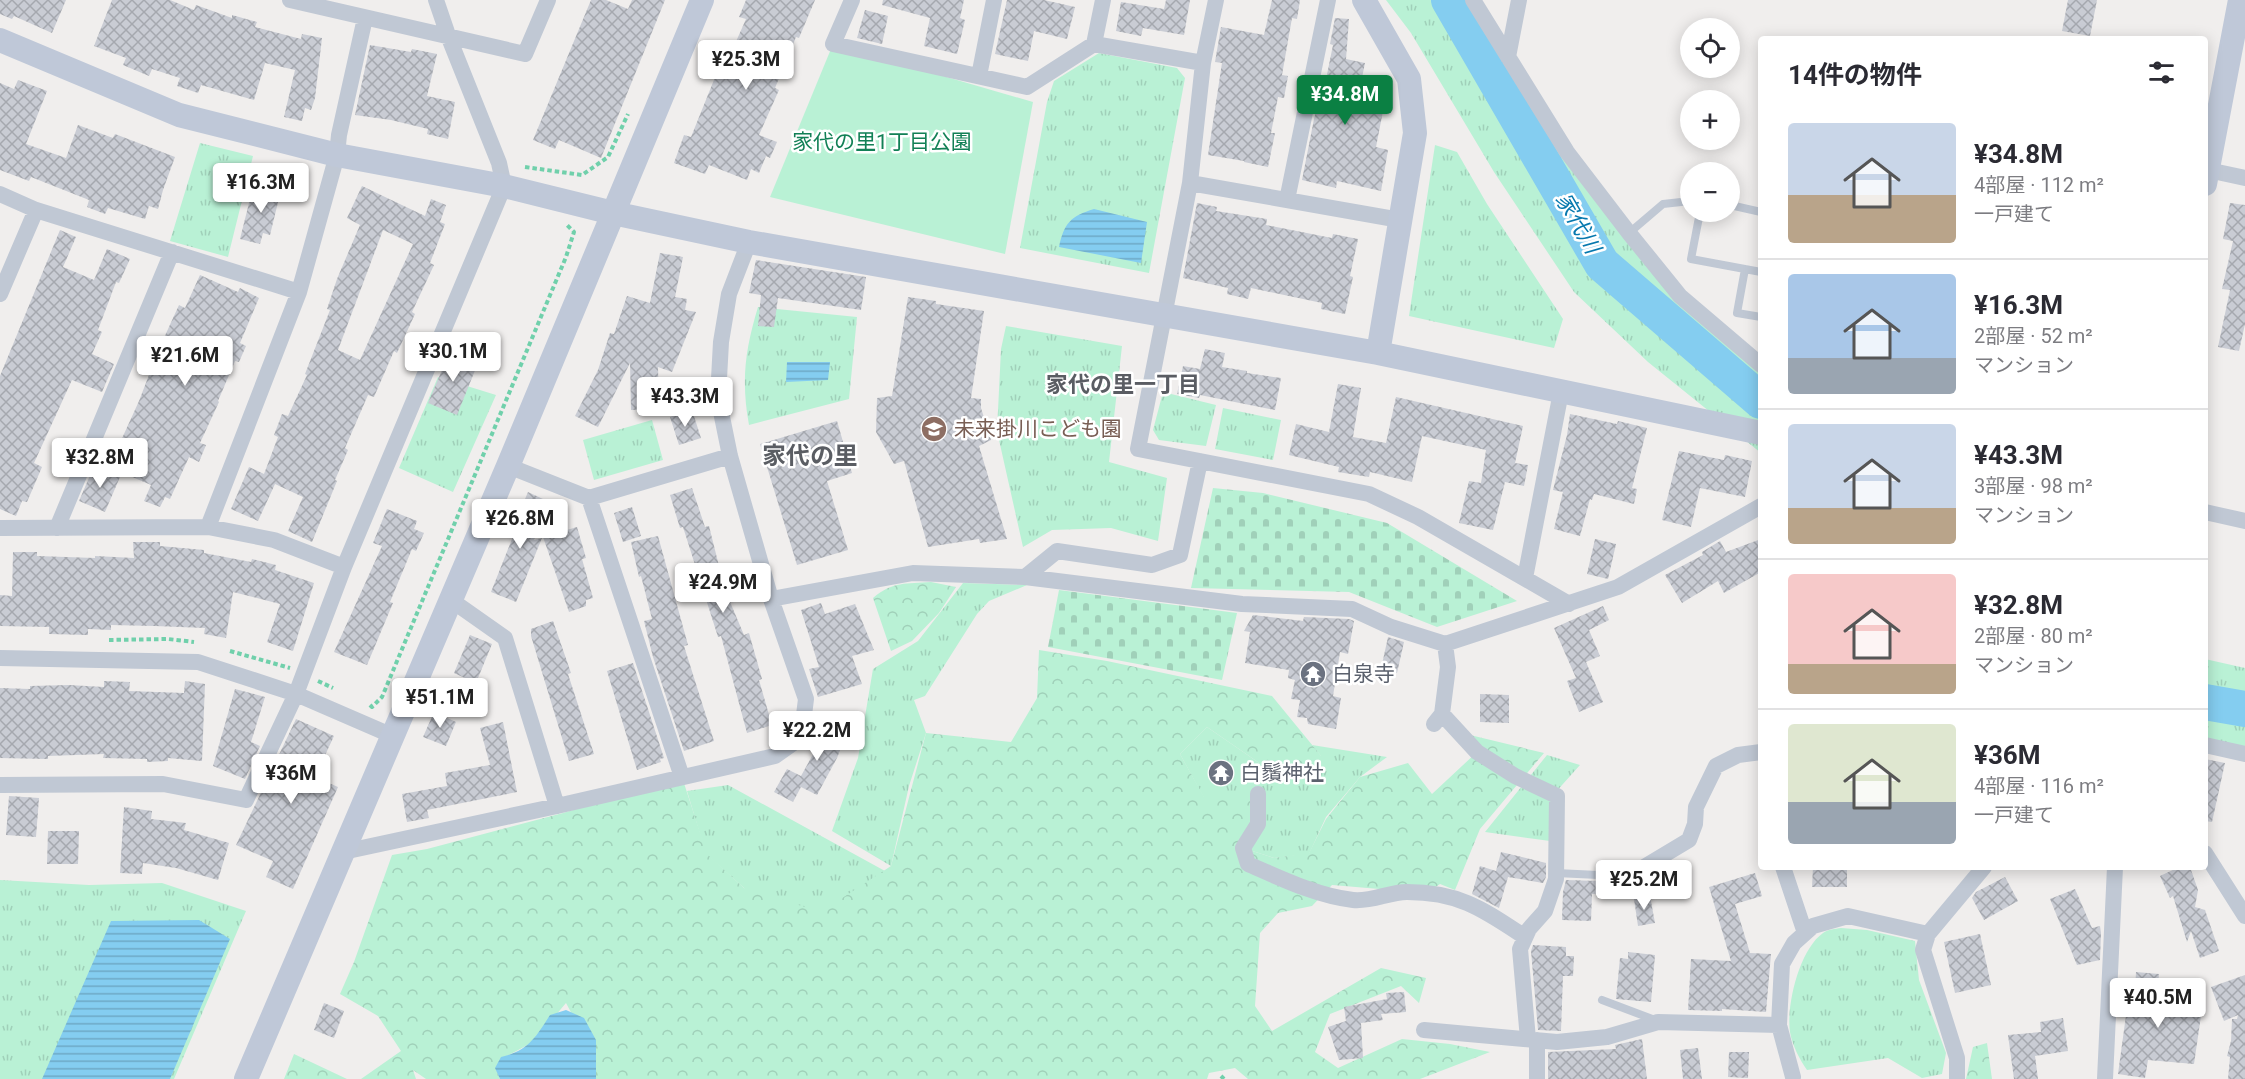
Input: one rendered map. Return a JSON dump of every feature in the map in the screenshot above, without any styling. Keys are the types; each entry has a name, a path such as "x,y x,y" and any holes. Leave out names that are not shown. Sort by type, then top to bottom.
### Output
{"street":[{"path":"290,0 314,3 365,18 525,54 548,0"},
{"path":"0,785 163,784 246,800 296,694 344,567 501,174 436,0"},
{"path":"246,1079 508,466 702,0"},
{"path":"852,0 833,44 1027,87 1094,44 1203,63"},
{"path":"979,76 994,0"},
{"path":"1094,44 1103,0"},
{"path":"1216,0 1203,63 1190,183 1138,449 1369,494 1418,517 1569,604"},
{"path":"1287,200 1328,0"},
{"path":"1364,0 1409,79 1415,133 1378,353"},
{"path":"1473,0 1567,152 1629,233 1680,296 1758,362"},
{"path":"1508,57 1519,0"},
{"path":"2208,167 2240,0"},
{"path":"208,527 299,292 337,155 339,135 365,18"},
{"path":"0,40 179,115 337,155 501,174 614,213 749,242 1378,353 1758,432"},
{"path":"2208,177 2245,178"},
{"path":"1190,183 1400,220"},
{"path":"0,194 36,210 299,292"},
{"path":"0,294 36,210"},
{"path":"343,852 775,756 792,744 803,723 806,699 771,599 730,456 717,397 721,342 729,294 749,242"},
{"path":"57,528 172,252"},
{"path":"1525,578 1561,392"},
{"path":"508,466 589,498 730,456"},
{"path":"1025,577 1056,551 1152,565 1180,555 1200,461"},
{"path":"589,498 682,777"},
{"path":"771,599 913,573 1025,577 1242,604 1352,609 1391,627 1445,644 1618,587 1758,508"},
{"path":"2208,514 2245,521"},
{"path":"0,528 208,527 274,540 344,567"},
{"path":"451,600 505,638 557,806"},
{"path":"1445,644 1448,667 1438,719 1477,752 1515,776 1557,796 1556,879 1545,911 1530,929 1520,949 1537,1079"},
{"path":"0,658 198,662 296,694 393,736"},
{"path":"2208,746 2245,754"},
{"path":"1644,867 1689,840 1695,824 1696,807 1716,766 1738,755 1758,752"},
{"path":"1258,795 1258,824 1243,848 1248,864 1334,897 1354,900 1374,899 1405,892 1449,895 1477,905 1526,937"},
{"path":"2208,858 2245,916"},
{"path":"1784,870 1805,933"},
{"path":"1957,1079 1957,1058 1923,950 1928,934 1981,870"},
{"path":"2104,1079 2115,870"},
{"path":"1793,1077 1779,1025 1782,964 1794,943 1813,926 1848,916 1928,934"},
{"path":"1424,1030 1557,1042 1607,1036 1658,1022 1779,1025"}],"lane":[{"path":"1629,233 1663,204 1680,202"},
{"path":"1740,207 1758,211"},
{"path":"1698,222 1691,259 1758,271"},
{"path":"1745,269 1737,313 1758,316"},
{"path":"1557,873 1598,875 1644,867"},
{"path":"1602,1000 1658,1022"}],"path":[{"path":"501,174 582,175 608,158 633,105"},
{"path":"362,702 372,706 382,697 566,258 574,232 563,220"},
{"path":"108,640 168,639 199,643"},
{"path":"222,649 290,668 342,692"}],"green space":[{"path":"1386,0 1474,0 1661,282 1758,370 1758,451 1648,362 1574,292 1494,172 1411,33"},
{"name":"家代の里1丁目公園","path":"833,44 1033,102 1005,254 770,197"},
{"path":"1099,53 1177,68 1185,78 1149,273 1020,248 1047,102 1054,81"},
{"path":"200,143 253,156 228,257 170,241"},
{"path":"1435,145 1457,152 1487,204 1563,319 1554,348 1409,316"},
{"path":"758,307 857,317 849,399 749,425 745,394 747,352"},
{"path":"1006,326 1122,346 1109,462 1167,478 1158,541 1111,528 1052,530 1023,547 997,431 1001,349"},
{"path":"438,377 496,395 453,492 399,468"},
{"path":"1163,392 1216,405 1206,446 1159,440 1153,430"},
{"path":"1223,408 1281,420 1273,460 1215,449"},
{"path":"652,420 663,460 594,480 583,440"},
{"path":"1213,488 1263,493 1387,523 1517,601 1437,627 1349,592 1191,588"},
{"path":"931,582 956,587 939,613 912,641 891,651 873,598 894,586"},
{"path":"963,583 1027,585 989,601 977,614 925,696 914,700 926,733 909,786 891,866 832,831 858,758 873,669 918,641"},
{"path":"1059,590 1237,613 1222,680 1048,647"},
{"path":"1039,650 1107,661 1272,696 1322,757 1281,778 1207,727 1180,754 1204,797 1258,794 1243,848 1274,858 1309,853 1326,819 1360,777 1408,763 1432,794 1477,752 1470,735 1544,753 1480,829 1455,890 1440,884 1427,893 1332,885 1312,906 1278,913 1260,933 1255,1006 1272,1031 1381,968 1426,978 1419,1003 1401,986 1330,1014 1315,1052 1338,1068 1402,1039 1450,1044 1490,1052 1420,1079 1248,1079 1235,1068 1209,1073 1207,1079 596,1079 596,1059 566,1003 533,1042 507,1056 496,1068 500,1079 426,1079 413,1070 416,1079 361,1079 401,1051 378,1016 340,994 354,962 392,855 427,849 563,813 682,777 707,854 744,888 821,912 891,866 926,733 1011,742 1037,698"},
{"path":"2208,660 2245,668 2245,752 2208,745"},
{"path":"1207,727 1281,778 1321,756 1312,745 1387,757 1360,777 1326,817 1309,854 1274,858 1243,848 1204,798 1180,754"},
{"path":"1547,755 1580,765 1554,794 1550,841 1485,832"},
{"path":"728,785 885,871 821,913 753,896 706,854 687,791"},
{"path":"0,880 89,885 162,883 246,911 174,1079 0,1079"},
{"path":"1841,928 1867,930 1915,941 1919,980 1946,1053 1942,1074 1922,1078 1888,1058 1807,1070 1790,1032 1790,1007 1796,978 1801,964 1815,941 1825,932"},
{"path":"1987,1043 1992,1079 1966,1079 1973,1047"},
{"path":"294,1054 347,1079 284,1079"}],"water":[{"path":"1094,209 1147,222 1141,263 1059,247 1066,226 1074,218"},
{"path":"787,362 830,362 828,380 786,382"},
{"path":"199,920 230,939 170,1079 42,1079 111,921"},
{"path":"566,1010 584,1018 596,1040 596,1079 500,1079 495,1068 501,1057 525,1047 550,1015"}],"building":[{"path":"0,0 66,0 52,33 14,16 12,19 0,14"},
{"path":"112,0 170,0 194,10 196,5 232,18 232,15 257,22 255,27 301,39 302,34 322,38 315,98 311,110 305,108 302,121 284,117 295,70 265,63 254,100 201,85 198,93 177,86 180,78 152,69 149,76 123,65 126,58 94,46"},
{"path":"591,0 606,0 628,9 632,0 665,0 601,158 559,140 555,149 533,140"},
{"path":"746,0 815,0 799,38 796,37 775,88 779,90 759,135 777,142 770,158 766,156 759,173 751,169 747,180 709,165 705,174 674,163 684,135 691,137 722,60 727,62 746,19 739,17"},
{"path":"883,0 964,0 960,18 965,20 957,54 924,46 930,18 882,5"},
{"path":"1007,0 1044,0 1075,7 1067,39 1034,31 1028,61 995,54"},
{"path":"1166,0 1190,0 1184,35 1143,28 1141,36 1116,31 1121,2 1164,9"},
{"path":"1272,0 1300,0 1297,19 1292,18 1282,75 1288,76 1284,98 1278,97 1271,133 1275,133 1268,167 1208,155 1222,63 1215,62 1221,27 1264,35"},
{"path":"2068,0 2097,0 2090,36 2062,31"},
{"path":"865,10 888,16 882,44 857,38"},
{"path":"1335,18 1349,19 1346,59 1365,63 1357,102 1384,106 1376,147 1388,150 1381,191 1337,181 1336,188 1302,180 1314,119 1321,93 1323,94 1333,45 1330,44"},
{"path":"370,45 437,54 427,96 455,102 448,139 427,134 428,129 391,120 355,115"},
{"path":"18,80 47,91 26,144 66,158 78,125 113,138 115,134 175,157 158,209 149,206 145,219 108,208 105,214 87,207 89,200 31,177 29,181 0,170 0,83 14,89"},
{"path":"257,184 281,190 270,235 263,233 260,244 240,239 250,199 253,200"},
{"path":"362,186 425,216 431,199 446,205 440,222 445,224 430,263 434,265 412,312 415,314 397,353 394,351 374,397 368,395 345,448 348,450 312,542 288,531 303,497 275,484 258,521 231,509 249,467 264,474 278,437 274,435 282,414 288,416 307,375 305,374 330,310 327,309 337,279 360,225 347,218","holes":["383,230 413,244 360,360 338,350"]},
{"path":"1197,203 1217,207 1216,211 1267,219 1266,225 1332,238 1333,234 1358,239 1345,314 1321,309 1322,303 1251,288 1248,299 1227,294 1228,288 1183,278"},
{"path":"2230,203 2245,205 2245,324 2239,351 2218,347 2230,290 2222,289 2233,241 2223,239"},
{"path":"60,230 76,237 63,267 94,280 107,249 130,259 119,283 116,282 98,330 102,332 92,354 114,364 102,392 72,380 34,463 42,467 27,502 22,501 16,516 0,509 0,376"},
{"path":"660,253 683,257 675,297 687,299 685,310 696,312 672,372 658,367 659,409 631,410 630,363 598,427 575,416 598,370 610,333 614,334 627,296 650,303"},
{"path":"756,260 866,277 861,310 778,298 774,327 758,326 761,295 749,293"},
{"path":"200,275 238,292 240,288 259,298 240,343 246,346 239,362 235,361 200,443 206,445 199,462 189,457 170,499 165,497 160,507 144,501 151,485 109,467 139,401 161,339 163,340 179,305 185,308"},
{"path":"908,297 936,301 936,304 984,311 971,398 981,399 981,408 991,440 979,446 1007,539 980,543 979,539 928,547 904,461 894,464 876,432 877,398 892,396"},
{"path":"1205,349 1225,353 1222,367 1281,378 1275,410 1200,395 1199,398 1177,394 1183,366 1200,369"},
{"path":"450,351 478,363 457,415 428,403"},
{"path":"1338,384 1361,388 1353,437 1386,443 1396,397 1523,426 1515,463 1528,465 1524,486 1505,482 1493,530 1459,523 1469,481 1481,483 1486,450 1422,436 1412,482 1370,472 1369,477 1338,472 1339,467 1289,455 1296,424 1329,432"},
{"path":"692,410 701,438 679,445 670,417"},
{"path":"1570,414 1647,428 1632,488 1637,489 1634,504 1594,494 1592,500 1590,499 1580,536 1554,529 1563,492 1553,490"},
{"path":"837,421 852,473 827,481 848,550 797,565 760,444"},
{"path":"1679,451 1724,460 1725,455 1752,461 1745,497 1700,488 1691,527 1662,520"},
{"path":"94,466 120,477 105,512 79,501"},
{"path":"692,488 705,527 709,526 725,590 744,635 749,633 762,679 759,680 772,725 747,733 721,636 718,637 683,527 680,528 670,495"},
{"path":"528,492 545,500 538,516 544,518 534,540 542,538 516,602 491,592 514,534 511,532"},
{"path":"632,507 641,536 623,542 614,513"},
{"path":"387,509 417,521 414,529 424,533 416,551 412,549 390,602 393,603 367,665 334,652 382,546 373,543"},
{"path":"577,527 586,558 582,559 593,598 586,600 586,606 569,612 543,537"},
{"path":"658,536 688,645 684,646 714,741 684,751 653,657 644,621 652,619 631,542"},
{"path":"1595,539 1616,544 1608,579 1587,574"},
{"path":"1758,540 1758,574 1724,593 1718,581 1682,603 1665,575 1703,555 1702,552 1720,541 1726,552"},
{"path":"133,542 160,542 160,546 204,550 204,553 251,562 252,559 276,565 275,570 314,583 293,651 267,642 280,604 233,592 226,638 204,634 205,628 111,625 111,630 88,629 88,635 49,634 49,627 0,626 0,595 12,596 13,552 37,552 37,556 134,558"},
{"path":"821,603 825,614 855,604 874,650 852,656 862,684 818,697 809,669 819,667 801,610"},
{"path":"1603,606 1609,620 1589,630 1600,656 1586,662 1603,702 1579,712 1567,681 1576,678 1554,628"},
{"path":"1253,615 1303,621 1304,617 1354,621 1348,654 1340,652 1333,696 1341,698 1336,729 1308,724 1307,718 1297,717 1300,700 1291,699 1295,680 1288,678 1289,670 1245,663 1250,632 1244,631"},
{"path":"553,621 571,673 568,674 594,754 569,761 531,636 531,629"},
{"path":"470,635 492,644 471,695 467,679 454,673"},
{"path":"1388,637 1404,642 1397,673 1381,669"},
{"path":"633,663 664,758 660,759 661,762 637,770 607,671"},
{"path":"104,681 130,682 129,691 184,693 185,681 205,684 202,761 168,758 168,761 147,762 147,759 103,758 104,754 48,756 48,759 0,758 0,688 30,689 30,686 69,685 104,687"},
{"path":"235,689 265,697 251,742 260,746 245,779 213,766"},
{"path":"1480,694 1509,695 1509,723 1480,722"},
{"path":"434,712 456,722 446,746 423,737"},
{"path":"834,713 852,719 837,758 817,795 801,787 793,802 774,792 787,769 801,776 817,747 820,749"},
{"path":"296,719 334,736 315,777 338,787 293,889 266,877 273,861 236,845"},
{"path":"503,722 517,792 427,810 429,818 407,822 402,794 447,786 445,773 490,765 480,728"},
{"path":"2208,760 2225,763 2212,822 2208,821"},
{"name":"白鬚神社","path":"1215,762 1231,764 1228,785 1211,782"},
{"path":"9,796 39,798 36,837 6,835"},
{"path":"124,807 152,811 151,819 186,823 184,830 229,843 218,880 176,868 143,863 142,874 120,873"},
{"path":"48,831 79,831 78,864 47,864"},
{"path":"1501,852 1546,863 1546,877 1543,883 1508,877 1499,908 1472,894 1480,866 1496,871"},
{"path":"1813,870 1847,870 1847,887 1812,887"},
{"path":"2173,870 2191,870 2198,890 2195,907 2205,910 2219,951 2200,958 2191,931 2187,942 2173,896 2170,898 2160,876"},
{"path":"1755,873 1762,896 1735,904 1750,953 1771,954 1766,1012 1722,1009 1722,1011 1688,1010 1691,959 1731,961 1709,887"},
{"path":"1625,877 1625,879 1647,879 1647,892 1592,894 1591,921 1562,920 1566,880 1598,881"},
{"path":"2005,877 2018,901 1984,920 1972,898 1976,892"},
{"path":"2075,889 2092,928 2100,926 2101,933 2100,960 2077,965 2050,899"},
{"path":"1650,896 1655,923 1638,926 1634,899"},
{"path":"1980,934 1991,985 1955,993 1944,942"},
{"path":"1533,945 1566,947 1566,956 1574,956 1573,976 1563,976 1561,1031 1538,1030 1531,951"},
{"path":"1628,952 1655,955 1651,1002 1616,999 1620,958 1628,959"},
{"path":"2136,972 2159,974 2157,996 2203,1002 2194,1064 2148,1060 2145,1078 2118,1074 2127,1008 2134,1009"},
{"path":"2245,975 2245,1079 2228,1079 2230,1057 2227,1056 2231,1041 2232,1019 2237,1019 2238,1015 2224,1021 2211,987"},
{"path":"1404,992 1406,1012 1381,1014 1383,1020 1361,1023 1363,1058 1339,1060 1328,1027 1346,1021 1344,1007 1387,999 1386,993"},
{"path":"324,1003 344,1011 334,1038 314,1030"},
{"path":"2063,1018 2068,1051 2035,1056 2038,1079 2014,1079 2008,1035 2041,1032 2040,1022"},
{"path":"1642,1039 1647,1079 1548,1079 1548,1052 1616,1049 1615,1045"},
{"path":"1698,1048 1702,1079 1683,1079 1680,1050"},
{"path":"1729,1052 1749,1052 1748,1078 1728,1077"}],"waterway":[{"name":"家代川","path":"1449,0 1602,264 1758,398"},
{"name":"家代川","path":"2208,703 2245,709"}],"place":[{"name":"未来掛川こども園","path":"934,429"},
{"name":"白泉寺","path":"1313,674"},
{"name":"白鬚神社","path":"1221,773"}],"district":[{"name":"家代の里一丁目","path":"1123,384"},
{"name":"家代の里","path":"810,456"}]}
